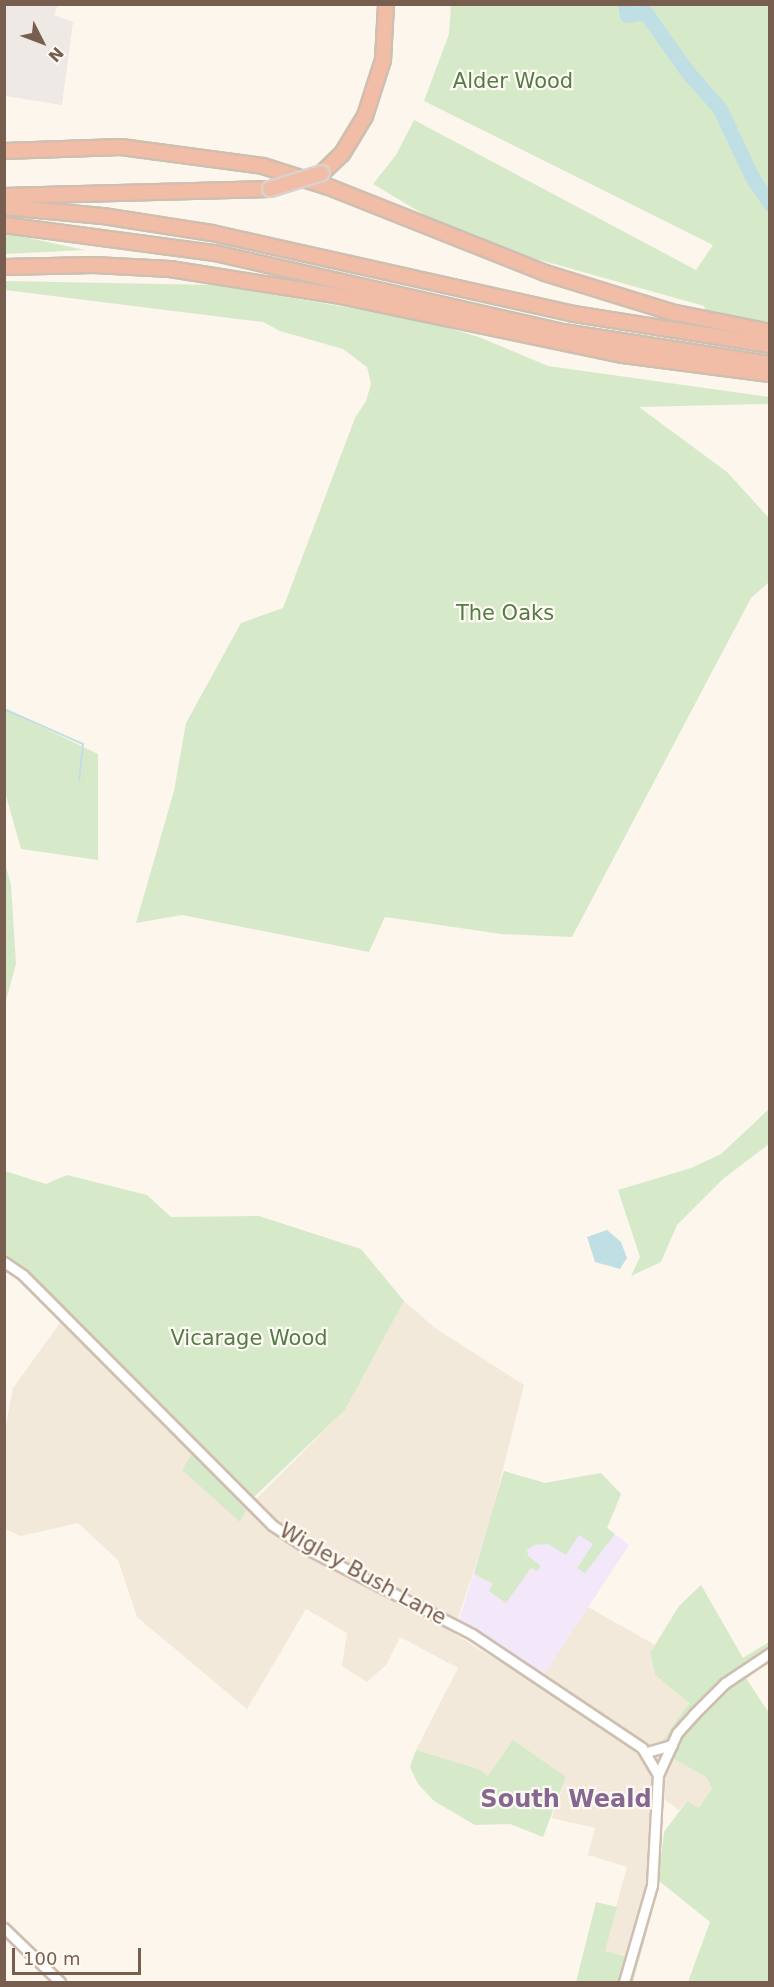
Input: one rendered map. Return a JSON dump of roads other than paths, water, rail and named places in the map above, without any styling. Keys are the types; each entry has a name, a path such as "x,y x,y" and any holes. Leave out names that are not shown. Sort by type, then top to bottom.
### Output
{"highway":[{"path":"4,196 270,189 322,173 342,154 365,116 383,60 386,4"},
{"path":"4,150 121,147 263,166 329,187 545,273 671,312 770,332"},
{"path":"4,207 103,216 212,233 574,314 770,345"},
{"path":"4,225 215,253 608,341 770,364"},
{"path":"4,267 94,265 170,269 394,292"},
{"path":"170,269 340,296 613,353 770,374"}],"street":[{"name":"Wigley Bush Lane","path":"4,1262 23,1275 272,1525 313,1552 472,1634 646,1752 658,1775"},
{"path":"624,1983 652,1885 658,1775 677,1733 725,1683 770,1653"},
{"path":"646,1752 672,1745"},
{"path":"4,1928 60,1983"}],"water":[{"path":"607,1230 621,1242 627,1258 620,1269 595,1262 587,1237"}],"waterway":[{"path":"625,4 627,15 645,12 686,70 720,109 752,177 770,204"},
{"path":"4,709 83,744 79,780"}],"district":[{"name":"South Weald","path":"566,1800"}],"park label":[{"name":"Alder Wood","path":"513,81"},
{"name":"The Oaks","path":"505,613"},
{"name":"Vicarage Wood","path":"249,1338"}]}
